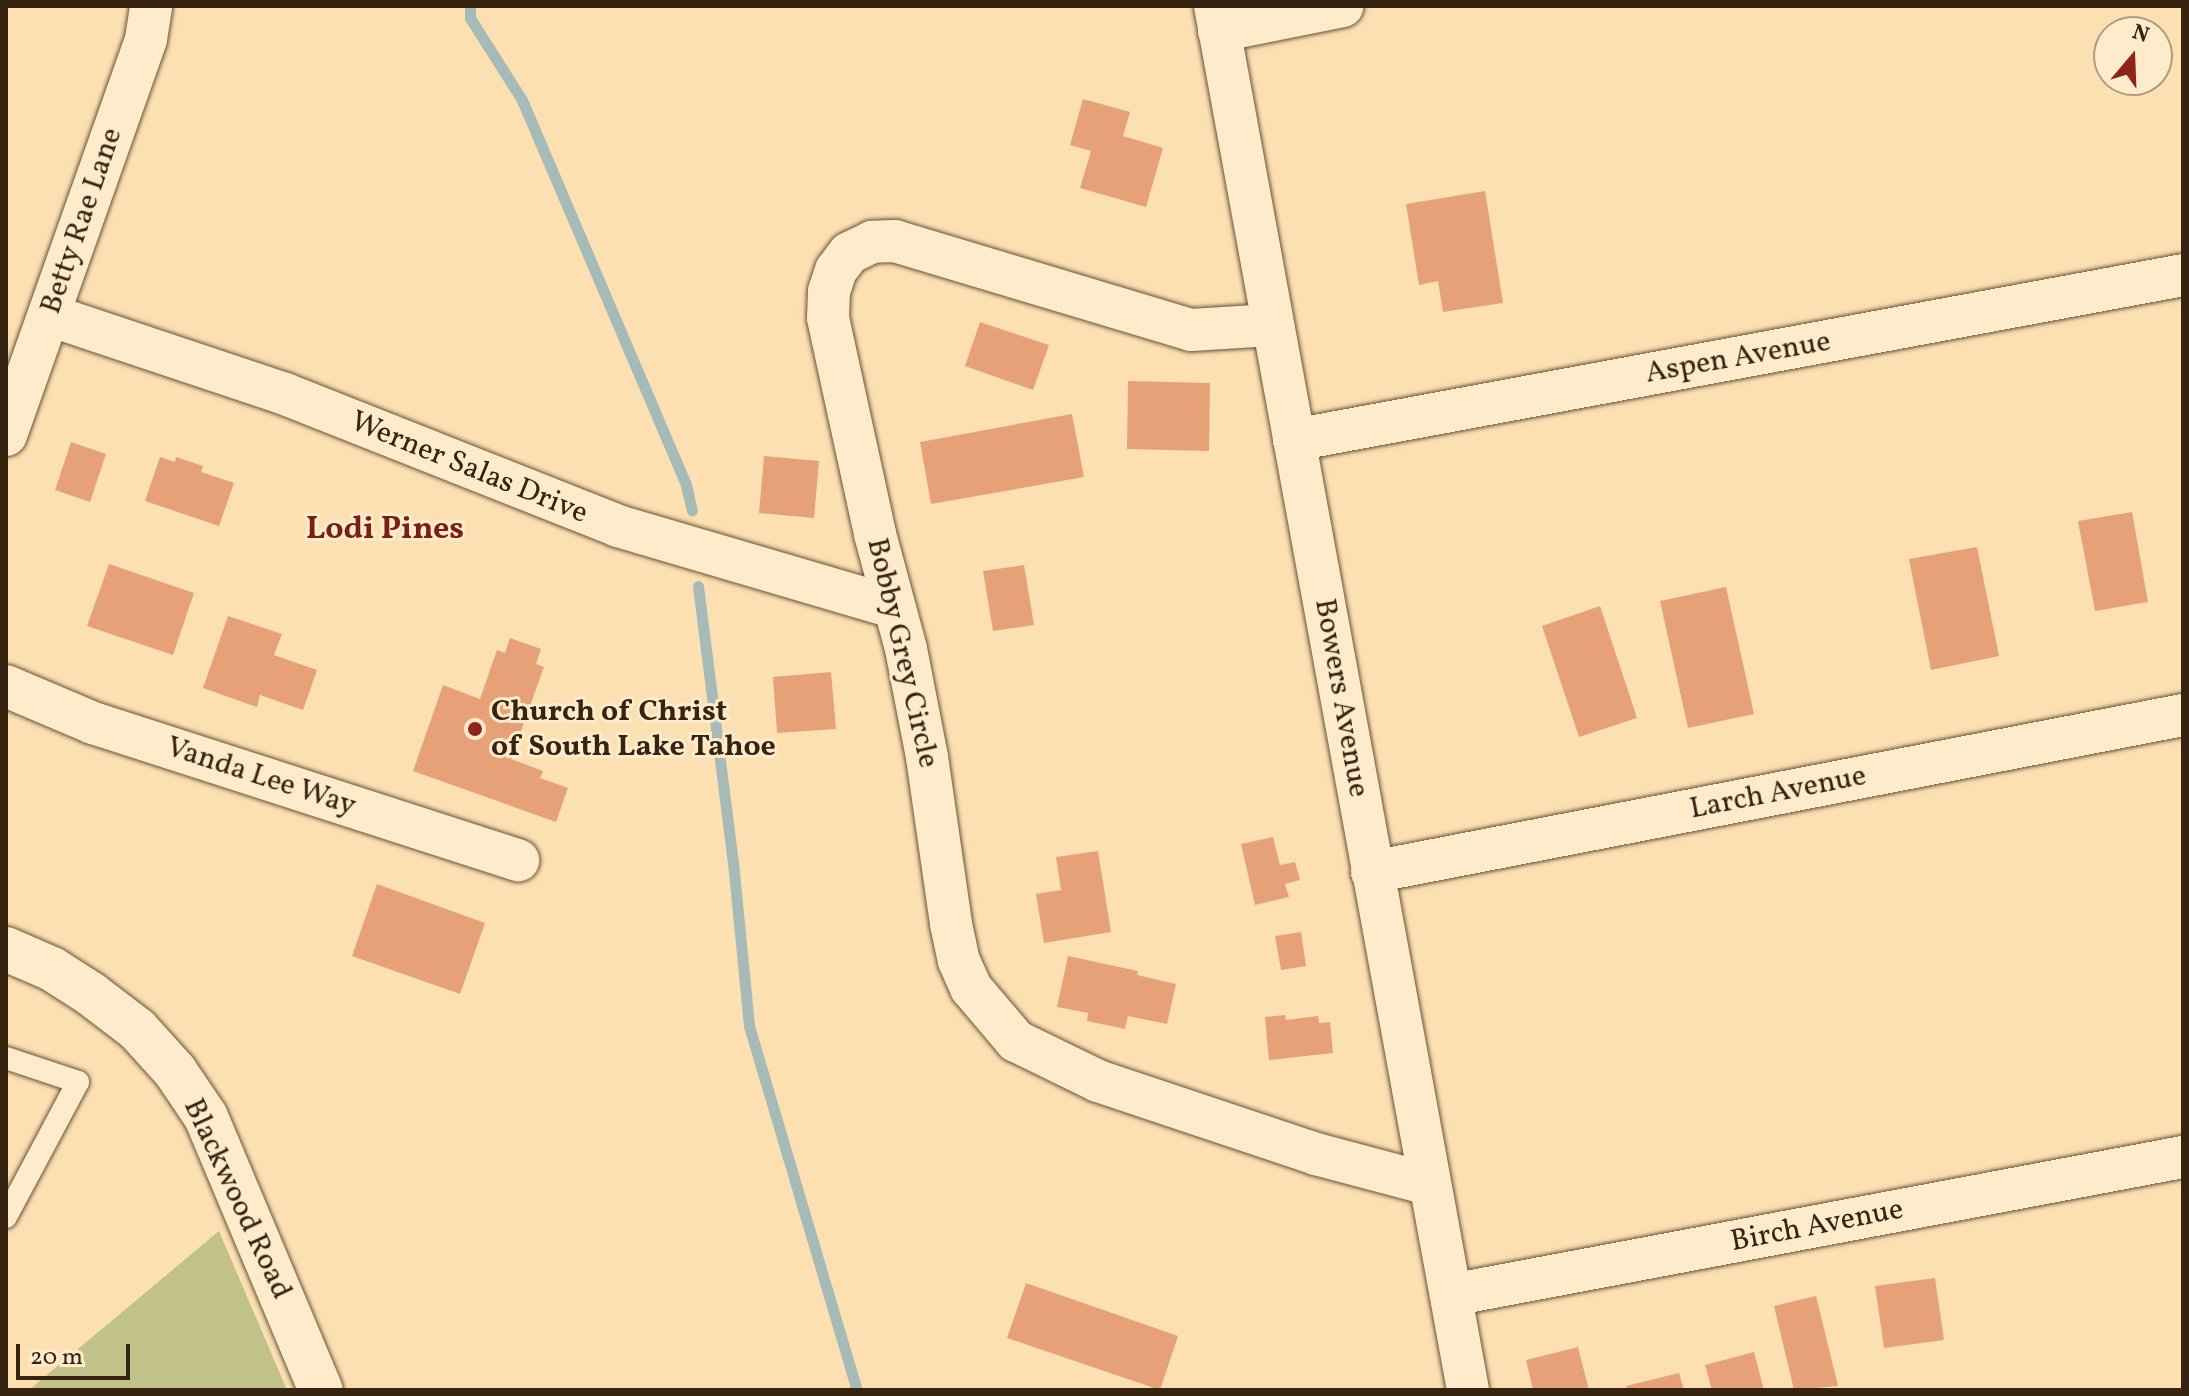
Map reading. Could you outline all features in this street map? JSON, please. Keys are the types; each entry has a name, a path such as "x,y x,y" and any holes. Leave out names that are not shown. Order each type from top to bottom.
{"street":[{"name":"Betty Rae Lane","path":"6,435 146,39 151,6"},
{"path":"1217,19 1343,6"},
{"name":"Bowers Avenue","path":"1217,19 1468,1390"},
{"name":"Bobby Grey Circle","path":"1271,325 1191,330 895,241 872,242 849,253 836,270 829,291 828,318 927,757 959,961 971,988 994,1019 1016,1041 1041,1057 1098,1081 1327,1158 1429,1184"},
{"name":"Aspen Avenue","path":"1294,440 2183,275"},
{"name":"Werner Salas Drive","path":"49,315 285,394 618,526 894,607"},
{"name":"Vanda Lee Way","path":"6,686 93,723 518,860"},
{"name":"Larch Avenue","path":"1372,872 2183,715"},
{"name":"Blackwood Road","path":"6,949 52,969 91,994 137,1029 175,1071 206,1117 321,1390"},
{"name":"Birch Avenue","path":"1451,1295 2183,1157"}],"lane":[{"path":"6,1058 78,1082 6,1217"}],"green space":[{"path":"219,1231 287,1390 29,1390"}],"building":[{"path":"1083,99 1130,112 1123,136 1163,148 1146,207 1080,188 1091,151 1070,145"},
{"path":"1485,191 1503,303 1443,312 1438,281 1419,285 1406,204"},
{"path":"980,322 1049,345 1033,390 965,366"},
{"path":"1128,381 1210,383 1209,451 1127,449"},
{"path":"1072,414 1084,477 931,504 920,442"},
{"path":"71,442 106,454 90,502 55,490"},
{"path":"764,456 819,461 814,518 759,513"},
{"path":"160,457 175,462 176,457 203,466 201,472 234,483 219,526 145,501"},
{"path":"2132,512 2148,602 2095,611 2078,521"},
{"path":"1977,547 1999,656 1931,670 1909,559"},
{"path":"109,564 194,593 173,655 87,626"},
{"path":"1024,565 1034,625 993,631 983,571"},
{"path":"1726,587 1754,714 1688,728 1660,601"},
{"path":"1600,606 1637,718 1579,737 1542,626"},
{"path":"228,616 282,634 274,655 317,670 303,710 260,695 257,707 203,688"},
{"name":"Church of Christ of South Lake Tahoe","path":"510,638 541,649 536,664 544,667 511,759 543,771 540,778 568,788 556,822 413,771 443,685 480,699 497,650 505,653"},
{"path":"831,672 836,729 777,733 773,677"},
{"path":"1273,837 1280,865 1295,862 1300,880 1285,884 1289,897 1255,905 1241,844"},
{"path":"1098,851 1111,932 1044,943 1036,894 1061,890 1056,857"},
{"path":"377,884 485,923 460,994 352,956"},
{"path":"1301,932 1306,966 1281,970 1275,936"},
{"path":"1068,956 1138,971 1137,975 1176,984 1167,1024 1128,1016 1125,1029 1087,1021 1088,1013 1057,1007"},
{"path":"1285,1015 1286,1020 1318,1016 1319,1023 1330,1022 1333,1053 1269,1060 1265,1017"},
{"path":"1935,1278 1944,1340 1884,1348 1875,1286"},
{"path":"1026,1283 1178,1336 1160,1390 1007,1338"},
{"path":"1816,1296 1838,1386 1794,1390 1774,1306"},
{"path":"1578,1347 1589,1390 1533,1390 1526,1360"},
{"path":"1754,1352 1764,1390 1712,1390 1705,1365"},
{"path":"1679,1373 1684,1390 1627,1390 1626,1386"}],"waterway":[{"path":"470,6 470,18 522,100 686,485 692,510"},
{"path":"698,586 733,862 749,1026 857,1390"}],"place":[{"name":"Church of Christ of South Lake Tahoe","path":"475,729"}],"district":[{"name":"Lodi Pines","path":"385,530"}]}
